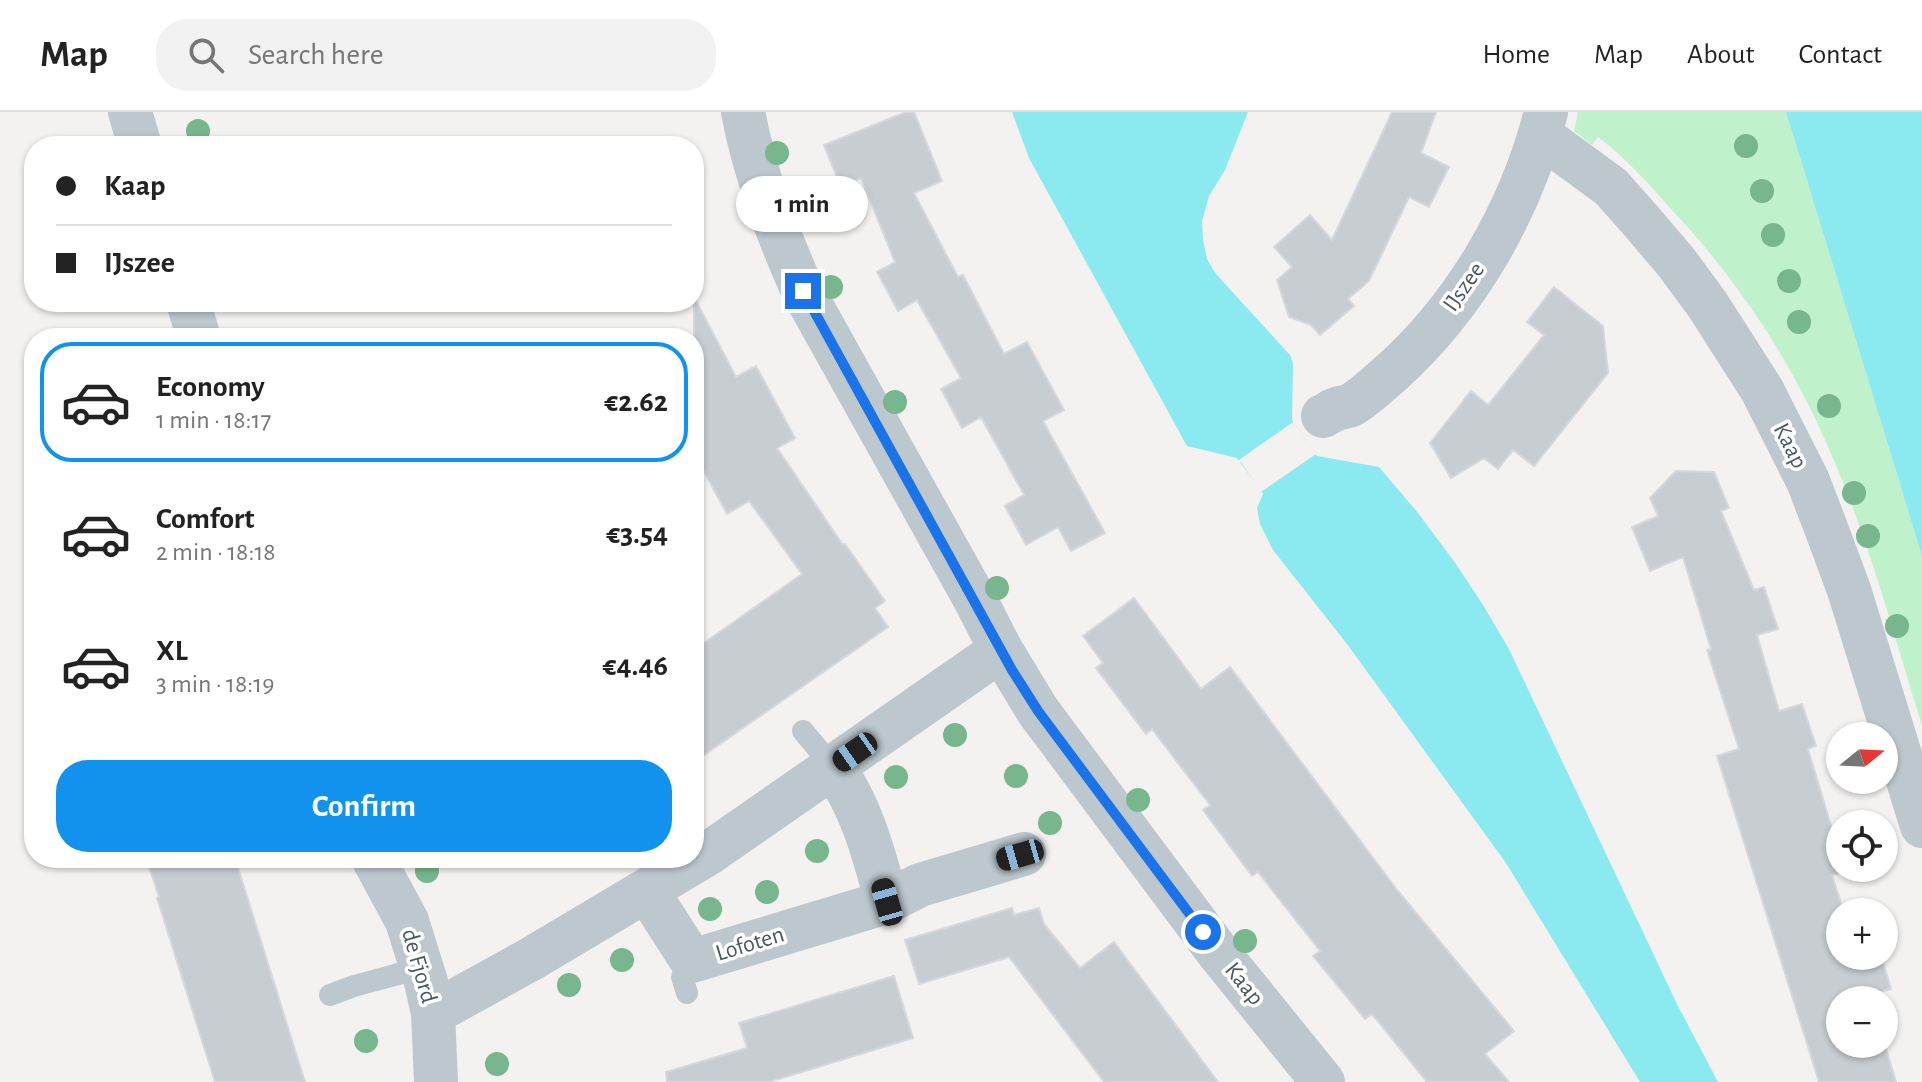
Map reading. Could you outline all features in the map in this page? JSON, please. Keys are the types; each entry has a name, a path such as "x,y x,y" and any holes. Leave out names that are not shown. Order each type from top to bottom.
{"street":[{"path":"130,112 137,136"},
{"path":"704,856 1001,650 803,291 763,192 743,112"},
{"name":"Kaap","path":"1543,124 1611,187 1676,262 1762,390 1808,481 1849,590 1922,826"},
{"name":"IJszee","path":"1323,416 1349,406 1373,388 1417,347 1452,306 1487,255 1509,214 1543,124"},
{"name":"Kaap","path":"1001,650 1038,711 1221,956 1323,1082"},
{"path":"833,767 863,821 887,902"},
{"name":"Lofoten","path":"647,891 689,977 887,902 920,885 1024,854"},
{"name":"de Fjord","path":"378,868 407,921 421,966 433,1013 436,1082"},
{"path":"433,1013 685,868"}],"lane":[{"path":"803,731 833,767"},
{"path":"330,995 421,966"}],"green space":[{"path":"1578,112 1786,112 1922,556 1922,726 1858,522 1800,389 1763,325 1720,265 1618,153 1598,137 1592,145 1574,131"}],"water":[{"path":"1012,112 1248,112 1225,170 1209,196 1202,221 1207,259 1215,273 1290,355 1293,363 1292,420 1317,456 1379,467 1418,513 1483,605 1509,649 1677,1004 1718,1082 1640,1082 1506,863 1347,644 1273,550 1260,524 1257,508 1263,494 1237,458 1187,446 1029,158"},
{"path":"1786,112 1922,112 1922,556"}],"pier":[{"path":"1296,420 1295,424 1311,447 1319,452 1258,494 1260,491 1241,462 1236,462"}],"building":[{"path":"906,112 914,112 942,181 914,193 958,277 963,275 1004,354 1027,342 1064,410 1043,421 1105,533 1071,551 1058,527 1026,545 1005,506 1024,495 981,417 962,428 941,389 961,378 917,300 898,311 877,272 895,262 861,178 841,187 824,145"},
{"path":"1392,112 1436,112 1421,153 1449,167 1429,207 1409,197 1369,281 1348,299 1354,306 1320,335 1311,325 1289,317 1277,280 1292,267 1274,247 1310,215 1332,240"},
{"path":"1554,287 1603,326 1608,373 1534,466 1513,450 1498,469 1484,458 1451,478 1430,443 1471,391 1488,405 1544,335 1527,322"},
{"path":"694,312 702,312 736,377 756,366 795,438 777,448 885,601 875,608 888,627 704,755 704,643 802,574 749,501 727,514 704,471 704,328 694,328"},
{"path":"1676,471 1714,472 1729,508 1721,511 1754,590 1764,587 1778,629 1757,635 1779,711 1802,704 1816,746 1808,749 1826,810 1826,882 1834,882 1839,898 1826,898 1826,970 1885,970 1890,986 1826,986 1826,1058 1889,1058 1896,1082 1819,1082 1717,756 1739,749 1707,650 1711,649 1683,557 1650,571 1632,527 1658,516 1650,498"},
{"path":"1134,598 1201,689 1230,667 1398,891 1514,1031 1485,1054 1509,1082 1427,1082 1372,1014 1365,1019 1313,956 1320,951 1258,872 1252,876 1203,810 1210,805 1152,729 1146,734 1096,668 1103,663 1083,636"},
{"path":"149,868 238,868 305,1082 215,1082"},
{"path":"1012,908 1014,915 1039,908 1044,924 1080,968 1114,942 1218,1082 1104,1082 1009,957 919,984 905,940"},
{"path":"894,976 913,1038 769,1082 667,1082 666,1072 747,1048 739,1023"}],"route":[{"path":"803,291 1012,670 1038,711 1203,932"}]}
